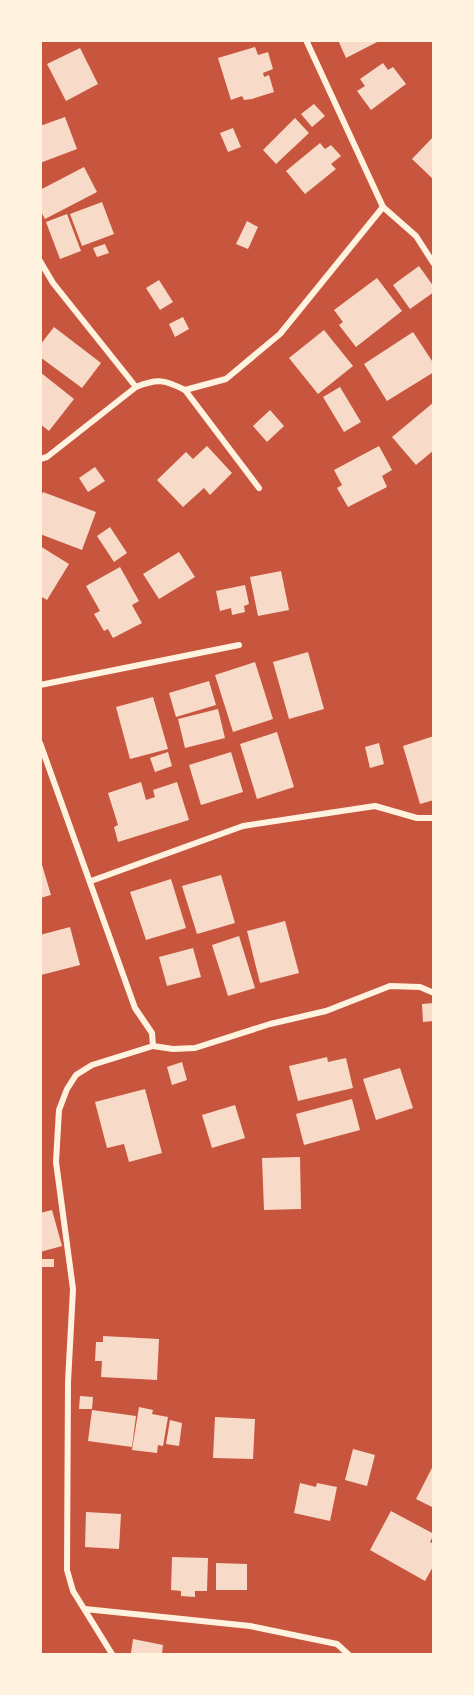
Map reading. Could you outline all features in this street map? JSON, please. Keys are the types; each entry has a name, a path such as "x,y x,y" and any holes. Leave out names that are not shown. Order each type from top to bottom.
{"street":[{"path":"306,40 383,207 416,236 434,264"},
{"path":"185,390 226,379 280,334 383,207"},
{"path":"40,261 53,283 136,387"},
{"path":"40,459 47,457 136,387 152,380 168,382 185,390 259,488"},
{"path":"40,685 239,645"},
{"path":"40,743 135,1008 152,1034 153,1046"},
{"path":"91,881 243,826 375,806 417,818 434,818"},
{"path":"112,1654 73,1591 67,1570 68,1382 73,1290 56,1162 59,1110 67,1089 76,1075 92,1065 153,1046 173,1049 195,1048 270,1024 326,1011 390,986 420,987 434,993"},
{"path":"84,1609 250,1626 337,1644 348,1654"}],"building":[{"path":"338,40 381,40 346,58"},
{"path":"255,47 258,55 268,52 273,69 263,73 264,77 269,75 274,92 252,99 244,100 242,96 231,100 218,58"},
{"path":"80,48 98,84 66,101 47,64"},
{"path":"383,63 388,70 393,67 406,84 371,110 357,91 365,86 360,79"},
{"path":"314,104 325,116 312,127 301,114"},
{"path":"65,117 77,149 40,163 40,126"},
{"path":"295,118 309,133 276,164 263,150"},
{"path":"233,128 241,147 228,152 220,133"},
{"path":"434,136 434,180 412,159"},
{"path":"320,143 325,149 331,145 341,156 331,164 336,169 305,194 286,171"},
{"path":"84,167 97,192 45,219 40,210 40,190"},
{"path":"102,202 114,234 82,246 70,214"},
{"path":"67,214 81,251 60,259 46,222"},
{"path":"247,221 258,227 248,249 236,244"},
{"path":"105,244 109,253 97,257 93,248"},
{"path":"419,266 434,287 434,292 410,309 393,285"},
{"path":"377,278 402,311 356,347 339,325 343,322 334,310"},
{"path":"159,280 173,302 160,310 146,288"},
{"path":"183,317 189,329 175,337 169,324"},
{"path":"54,327 101,363 82,388 40,357 40,345"},
{"path":"324,330 353,366 318,394 289,358"},
{"path":"413,332 434,364 434,372 387,401 364,364"},
{"path":"40,372 74,399 49,431 40,424"},
{"path":"340,387 361,422 344,432 323,397"},
{"path":"434,402 434,450 416,465 392,437"},
{"path":"270,410 284,426 267,442 253,426"},
{"path":"207,446 232,473 210,495 204,488 183,507 157,480 186,452 193,459"},
{"path":"379,446 392,470 382,476 387,487 348,507 337,488 342,485 334,470"},
{"path":"95,467 105,481 88,492 79,478"},
{"path":"43,492 96,512 82,550 40,534 40,498"},
{"path":"110,527 127,553 114,562 97,536"},
{"path":"40,546 69,564 47,600 40,596"},
{"path":"179,552 195,577 159,599 143,574"},
{"path":"120,567 139,601 132,605 142,623 113,638 108,629 104,631 94,614 100,611 86,586"},
{"path":"281,571 289,610 258,616 250,577"},
{"path":"245,585 249,604 244,606 245,612 232,615 231,608 220,611 216,591"},
{"path":"308,652 324,709 289,719 273,662"},
{"path":"255,662 273,719 233,732 215,675"},
{"path":"209,681 216,705 176,717 169,693"},
{"path":"153,697 168,749 130,759 116,707"},
{"path":"218,709 225,738 185,748 178,719"},
{"path":"277,732 294,787 257,799 240,744"},
{"path":"434,736 434,800 420,804 403,746"},
{"path":"379,743 384,764 370,768 365,747"},
{"path":"168,752 172,766 155,772 150,758"},
{"path":"231,752 243,792 201,805 189,765"},
{"path":"141,782 146,800 155,797 153,790 177,782 189,820 118,842 114,827 118,825 108,793"},
{"path":"40,858 51,895 40,898"},
{"path":"221,875 235,923 197,934 182,886"},
{"path":"171,879 186,928 146,940 130,892"},
{"path":"285,921 299,973 260,983 247,931"},
{"path":"70,927 80,965 41,975 40,935"},
{"path":"239,936 255,988 228,996 212,945"},
{"path":"193,948 201,977 167,986 159,957"},
{"path":"434,1003 434,1021 423,1022 422,1004"},
{"path":"327,1057 328,1062 346,1058 353,1088 298,1101 289,1066"},
{"path":"182,1062 187,1080 172,1085 167,1067"},
{"path":"400,1068 413,1108 376,1120 363,1079"},
{"path":"145,1089 162,1153 129,1162 124,1144 107,1148 95,1102"},
{"path":"352,1099 360,1130 304,1145 296,1114"},
{"path":"235,1105 245,1138 212,1148 202,1115"},
{"path":"300,1157 301,1209 264,1210 262,1158"},
{"path":"52,1210 62,1246 40,1252 40,1213"},
{"path":"40,1259 54,1259 54,1267 40,1267"},
{"path":"103,1336 159,1339 157,1380 101,1377 102,1361 95,1361 96,1342 103,1342"},
{"path":"80,1396 93,1397 92,1409 79,1409"},
{"path":"139,1407 153,1410 152,1414 168,1417 163,1446 158,1445 157,1453 132,1450"},
{"path":"92,1410 136,1416 132,1447 88,1441"},
{"path":"215,1417 255,1419 253,1459 213,1458"},
{"path":"170,1420 182,1423 179,1446 166,1444"},
{"path":"353,1449 375,1455 367,1486 345,1480"},
{"path":"434,1464 434,1508 416,1499"},
{"path":"300,1483 316,1487 317,1483 337,1487 330,1521 294,1513"},
{"path":"391,1511 434,1534 430,1542 434,1544 434,1565 425,1581 370,1550"},
{"path":"86,1512 121,1514 119,1549 85,1547"},
{"path":"172,1557 208,1558 207,1591 195,1591 195,1597 181,1596 181,1591 171,1590"},
{"path":"216,1563 247,1564 247,1590 216,1590"},
{"path":"133,1639 163,1645 162,1654 131,1653"}]}
